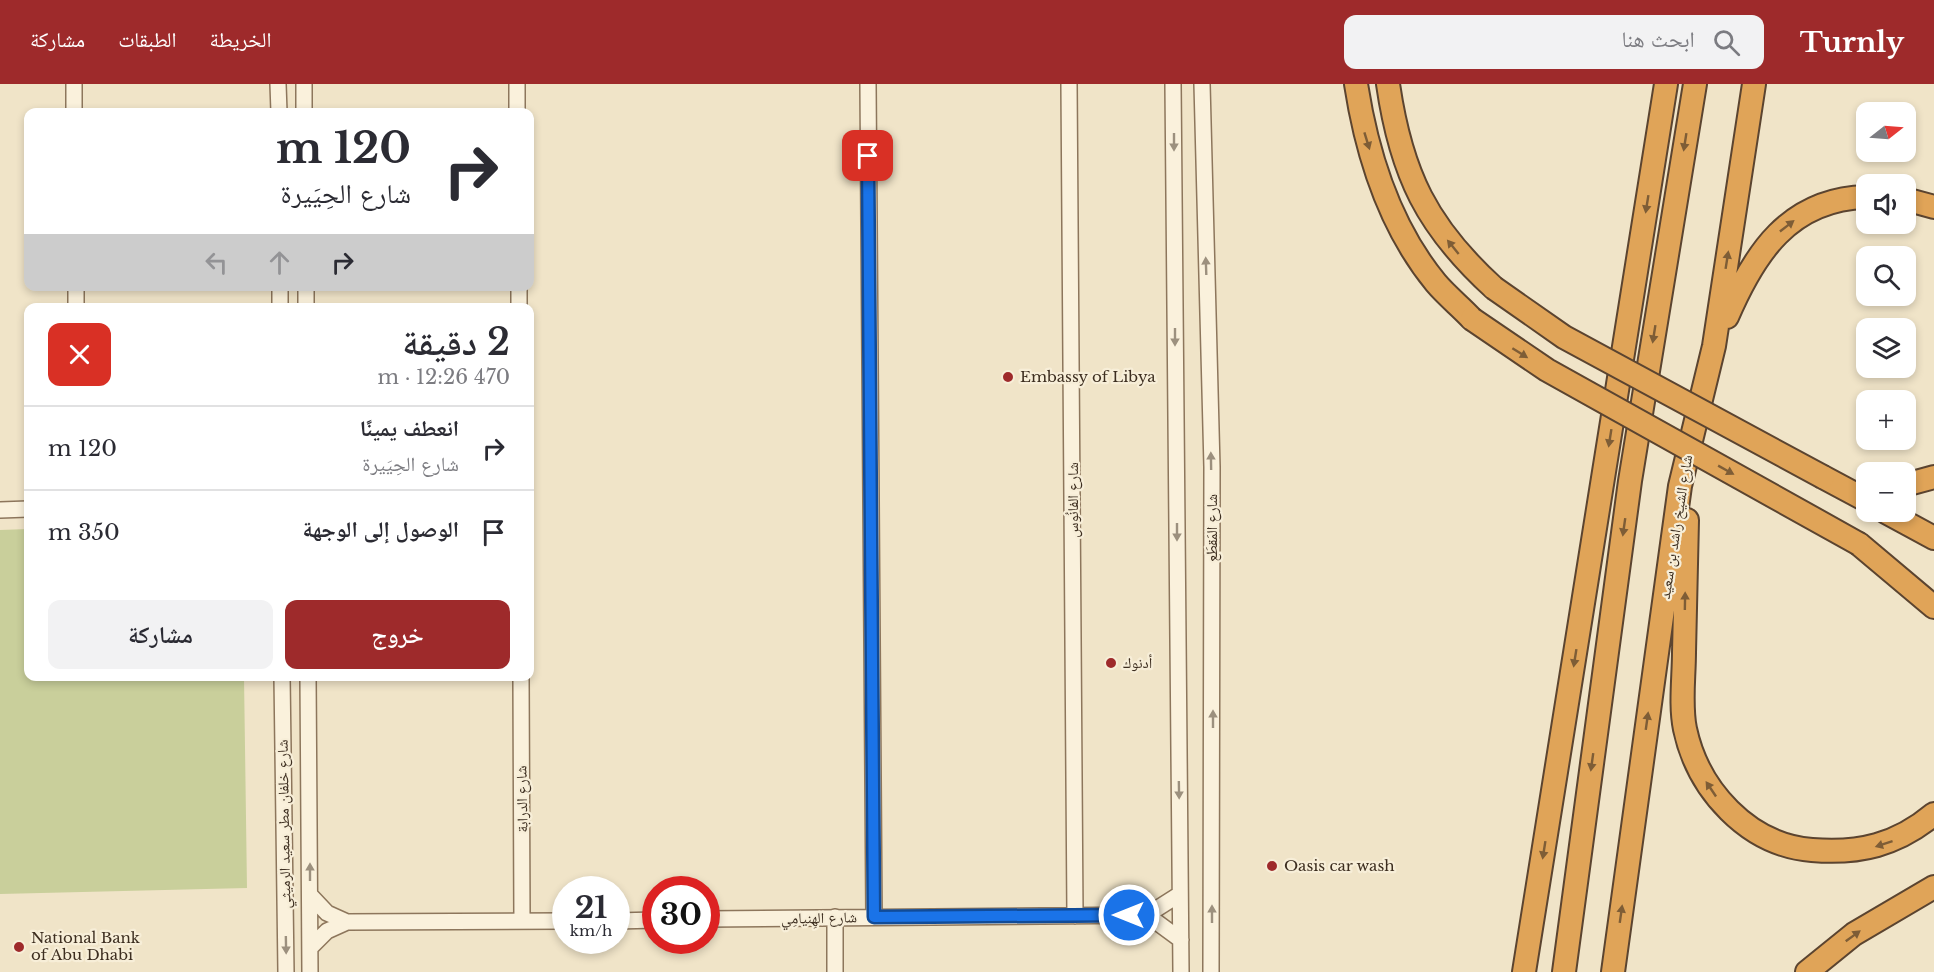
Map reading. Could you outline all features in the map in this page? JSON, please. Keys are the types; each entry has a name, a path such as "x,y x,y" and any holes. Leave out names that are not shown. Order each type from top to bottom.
{"highway":[{"path":"1356,84 1364,134 1374,165 1404,237 1436,283 1473,319 1547,370 1934,585"},
{"path":"1388,84 1394,126 1415,186 1434,223 1465,262 1494,288 1564,337 1856,495"},
{"path":"1524,972 1666,84"},
{"path":"1564,972 1630,481 1695,84"},
{"name":"شارع الشيخ راشد بن سعيد","path":"1612,972 1680,486 1714,346 1754,84"},
{"path":"1714,346 1742,282 1754,260 1770,240 1789,224 1810,211 1833,202 1856,199"},
{"path":"1916,203 1934,207"},
{"path":"1823,477 1856,483"},
{"path":"1916,481 1934,477"},
{"path":"1680,486 1687,519 1685,728 1695,762 1713,793 1738,819 1758,832 1802,849 1837,852 1865,850 1892,842 1916,829 1934,814"},
{"path":"1904,522 1934,538"},
{"path":"1859,544 1934,607"},
{"path":"1807,972 1854,934 1934,887"}],"street":[{"path":"74,84 74,108"},
{"path":"278,84 279,108"},
{"path":"304,84 304,108"},
{"path":"517,84 517,108"},
{"path":"868,84 874,917"},
{"name":"شارع الفانُوس","path":"1069,84 1075,916"},
{"path":"1173,84 1181,972"},
{"name":"شارع المَقطَع","path":"1202,84 1212,478 1211,972"},
{"path":"0,510 24,509"},
{"name":"شارع خلفان مطر سعيد الرميثي","path":"282,681 286,972"},
{"name":"شارع خلفان مطر سعيد الرميثي","path":"308,681 310,972"},
{"name":"شارع الدرابة","path":"521,681 522,921"},
{"path":"283,828 298,822 306,824 309,828"},
{"path":"1180,894 1147,915 1181,940"},
{"path":"310,895 327,913 347,922"},
{"name":"شارع الهِنيامِي","path":"720,919 1147,915"},
{"path":"835,917 835,972"},
{"path":"310,948 327,931 347,922 552,921"}],"green space":[{"path":"24,529 24,681 244,681 247,888 0,894 0,530"}],"place":[{"name":"Embassy of Libya","path":"1008,377"},
{"name":"أدنوك","path":"1111,663"},
{"name":"Oasis car wash","path":"1272,866"},
{"name":"National Bank of Abu Dhabi","path":"19,947"}],"route":[{"path":"868,156 874,917 1129,915"}]}
